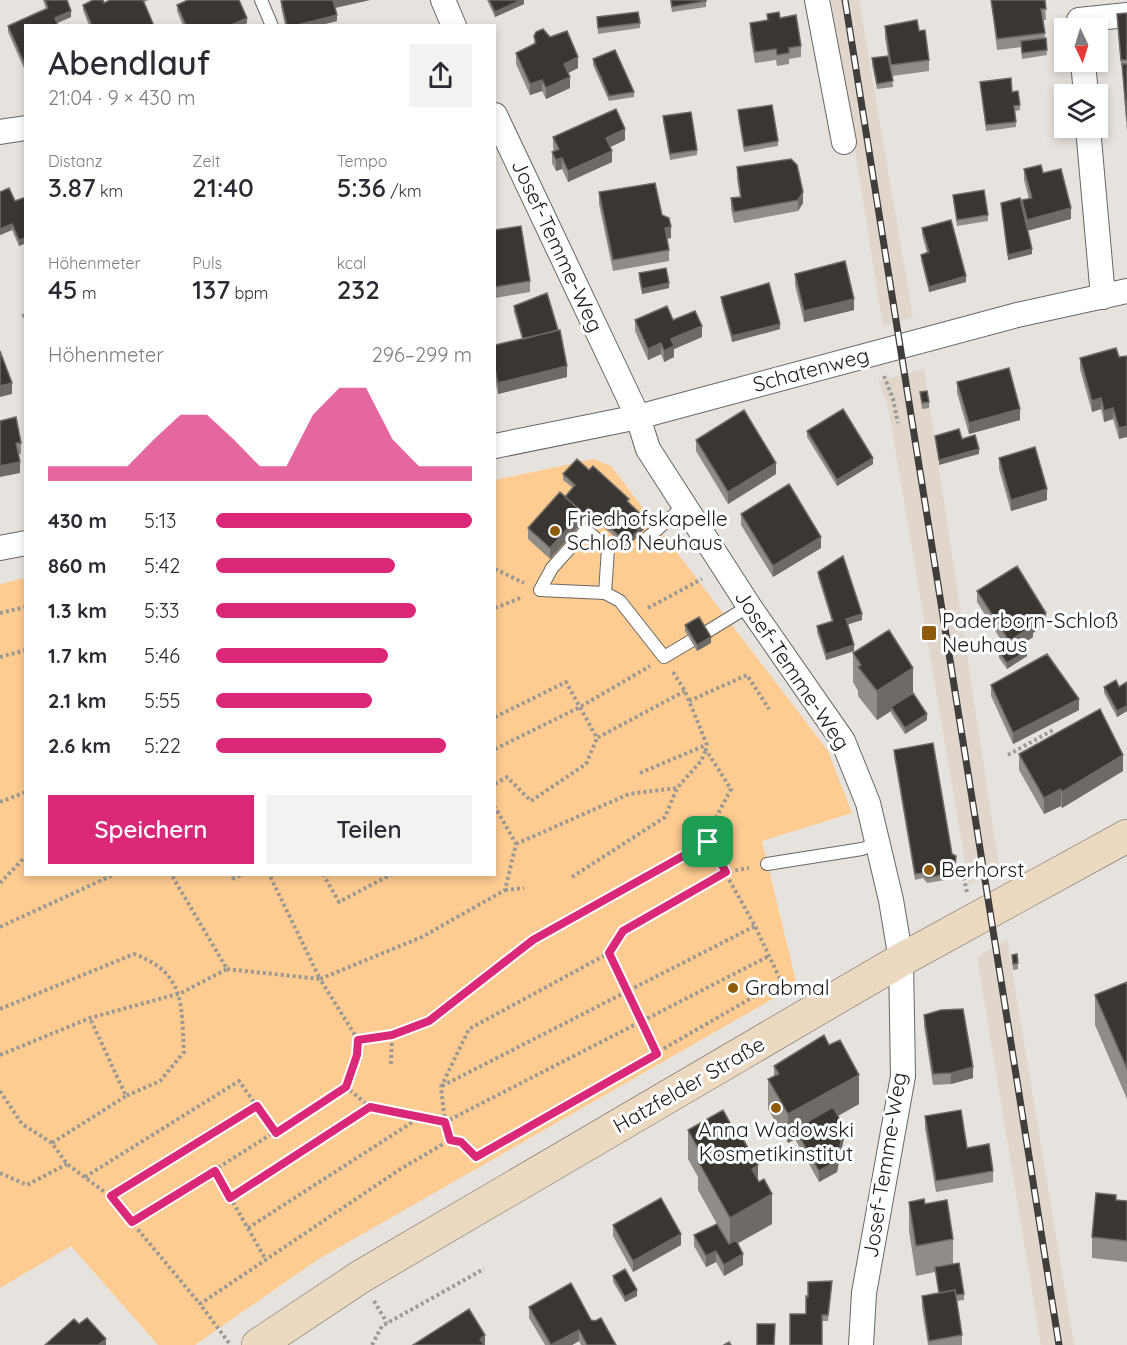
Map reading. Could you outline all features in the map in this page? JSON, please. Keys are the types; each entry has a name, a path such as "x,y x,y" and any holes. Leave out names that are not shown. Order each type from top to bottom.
{"street":[{"path":"443,0 453,24"},
{"path":"817,0 843,142"},
{"path":"1079,16 1127,15"},
{"name":"Josef-Temme-Weg","path":"496,117 638,417 648,449 749,606 843,741 868,803 878,843 880,886 901,960 903,1076 864,1293 861,1345"},
{"path":"0,132 24,128"},
{"path":"1089,138 1103,297"},
{"name":"Schatenweg","path":"496,446 638,417 1017,315 1127,291"},
{"path":"0,548 24,543"},
{"name":"Hatzfelder Straße","path":"258,1345 360,1277 901,960 1127,836"}],"lane":[{"path":"261,0 271,24"},
{"path":"646,539 684,506"},
{"path":"605,593 608,549 586,530 552,568 540,590 605,593 620,601 664,657 691,641"},
{"path":"705,633 749,606"},
{"path":"767,864 862,849 878,843"}],"path":[{"path":"874,353 893,399 898,423"},
{"path":"634,616 723,566"},
{"path":"496,569 540,590"},
{"path":"496,608 540,590"},
{"path":"0,614 24,608"},
{"path":"0,657 24,651"},
{"path":"496,749 580,707 664,657 685,691 707,745 701,761 677,788 665,817 572,878"},
{"path":"689,700 747,675 769,709"},
{"path":"496,717 566,682 597,738"},
{"path":"496,783 507,777 531,801 586,764 597,738 685,691"},
{"path":"1008,755 1053,730"},
{"path":"640,773 707,745"},
{"path":"200,1304 450,1140 461,1142 476,1157 781,981 755,926 708,842 709,831 731,789 706,750"},
{"path":"516,844 629,794 677,788"},
{"path":"0,802 24,793"},
{"path":"496,809 516,844 505,890"},
{"path":"358,1040 392,1035 429,1021 533,940 708,842"},
{"path":"0,883 24,858"},
{"path":"450,1140 445,1122 441,1087 469,1029 609,953 623,931 726,872"},
{"path":"0,927 111,876"},
{"path":"172,876 227,969"},
{"path":"232,879 239,876"},
{"path":"132,1222 346,1087 357,1055 358,1040 320,979 270,876"},
{"path":"324,876 339,902 388,876"},
{"path":"0,1055 90,1018 181,993 227,969 320,979 422,937 505,890 524,888"},
{"path":"441,1087 755,926"},
{"path":"609,953 657,1054"},
{"path":"0,1009 135,954 155,961 181,993 184,1052 160,1081 126,1096 52,1143"},
{"path":"346,1087 370,1107 445,1122 769,956"},
{"path":"90,1018 126,1096"},
{"path":"391,1064 392,1035"},
{"path":"85,1177 239,1081 276,1133"},
{"path":"0,1092 22,1124 52,1143 67,1164 111,1196 200,1304 230,1345"},
{"path":"111,1196 257,1106"},
{"path":"230,1198 370,1107"},
{"path":"248,1228 422,1116"},
{"path":"1,1176 27,1185 67,1164"},
{"path":"215,1171 266,1260"},
{"path":"372,1345 382,1326 484,1269"}],"shaded area":[{"path":"831,0 859,0 913,317 883,326"},
{"path":"924,369 999,867 969,885 887,401 878,381"},
{"path":"594,459 611,466 828,751 852,813 762,841 797,985 317,1260 195,1345 158,1345 71,1246 0,1288 0,584 24,578 24,876 496,876 496,480"},
{"path":"1007,939 1074,1345 1041,1345 977,957"}],"building":[{"path":"45,0 67,0 71,11 55,18 57,24 24,24 24,62 8,26 48,8"},
{"path":"93,0 103,0 104,3 110,0 143,0 153,24 91,24 83,5"},
{"path":"188,0 239,0 247,18 234,24 185,24 177,5"},
{"path":"333,0 337,15 301,24 287,24 281,1"},
{"path":"489,0 521,0 495,12"},
{"path":"671,0 706,0 706,1 672,7"},
{"path":"991,0 1045,0 1046,9 1041,9 1045,33 997,39"},
{"path":"638,12 640,23 598,28 597,17"},
{"path":"779,12 780,18 796,15 801,46 789,48 789,53 777,55 776,49 755,52 750,23 768,20 767,14"},
{"path":"1127,13 1127,60 1121,60 1117,14"},
{"path":"917,20 919,31 925,30 929,60 891,65 885,26"},
{"path":"543,29 550,37 567,31 578,57 564,64 570,77 546,88 542,80 530,84 516,53 536,43 534,36 536,32"},
{"path":"1046,38 1047,50 1022,53 1021,41"},
{"path":"615,50 634,92 609,96 593,59"},
{"path":"888,56 893,81 877,84 872,58"},
{"path":"1122,64 1127,64 1127,121"},
{"path":"1011,78 1012,92 1018,91 1020,105 1014,106 1016,122 986,125 980,82"},
{"path":"772,105 778,141 744,147 738,110"},
{"path":"616,109 625,129 606,138 612,151 568,171 562,158 556,160 552,152 559,149 553,137"},
{"path":"691,112 697,150 670,154 663,116"},
{"path":"791,159 797,165 803,192 798,200 734,212 731,198 741,197 737,167"},
{"path":"1041,165 1043,173 1061,169 1071,208 1027,220 1022,200 1032,198 1024,169"},
{"path":"655,183 662,215 669,218 671,227 665,228 669,250 613,260 599,192"},
{"path":"9,188 15,201 24,198 24,239 19,240 12,224 0,229 0,192"},
{"path":"984,190 988,215 957,220 953,195"},
{"path":"1020,198 1032,249 1008,255 1001,203"},
{"path":"951,220 966,276 929,287 921,255 929,252 922,228"},
{"path":"521,226 530,281 496,287 496,230"},
{"path":"845,261 854,299 804,311 795,274"},
{"path":"666,268 669,283 642,289 639,273"},
{"path":"769,283 780,324 732,336 721,297"},
{"path":"547,293 558,330 523,339 514,306"},
{"path":"667,306 673,320 695,311 702,326 671,339 674,346 664,351 661,343 648,349 635,320"},
{"path":"560,330 567,366 498,383 496,345"},
{"path":"1116,348 1119,357 1127,356 1127,426 1119,428 1113,408 1104,411 1101,398 1092,401 1080,358"},
{"path":"0,351 12,383 0,386"},
{"path":"1009,368 1020,409 969,423 957,382"},
{"path":"927,391 929,402 922,403 920,392"},
{"path":"843,409 873,458 837,480 807,431"},
{"path":"744,410 776,463 728,492 696,440"},
{"path":"16,417 21,443 16,443 20,462 0,466 0,421"},
{"path":"959,429 962,439 975,435 979,449 939,460 935,436"},
{"path":"1035,447 1047,489 1011,500 999,458"},
{"path":"577,459 589,470 593,466 629,499 627,501 647,520 627,543 588,508 582,515 582,512 565,497 575,485 563,474"},
{"path":"789,484 821,537 773,566 741,514"},
{"name":"Friedhofskapelle Schloß Neuhaus","path":"560,492 582,512 550,548 528,528"},
{"path":"843,556 862,614 846,619 854,645 826,654 817,626 833,621 818,572"},
{"path":"1017,566 1046,613 1031,623 1033,626 1009,641 977,591"},
{"path":"699,617 711,637 697,645 685,625"},
{"path":"889,630 913,668 877,691 858,667 861,665 853,653"},
{"path":"1021,640 1027,651 1007,663 999,652"},
{"path":"1047,654 1079,699 1013,733 991,685"},
{"path":"1116,680 1119,687 1127,682 1127,706 1117,711 1104,687"},
{"path":"913,693 927,714 905,728 891,707"},
{"path":"1100,709 1123,755 1062,792 1061,789 1044,798 1019,754"},
{"path":"933,743 952,854 956,856 955,867 947,869 945,874 927,878 923,873 915,874 894,750"},
{"path":"1017,954 1018,963 1013,964 1012,955"},
{"path":"1127,982 1127,1069 1095,995"},
{"path":"963,1009 973,1067 951,1073 933,1074 924,1015 941,1010"},
{"path":"824,1035 829,1045 840,1040 859,1075 788,1114 768,1079 779,1074 774,1066"},
{"path":"833,1107 844,1127 837,1161 819,1171 795,1129"},
{"path":"723,1110 758,1165 752,1169 759,1182 764,1179 772,1194 730,1218 698,1161 703,1158 688,1130"},
{"path":"961,1110 967,1148 989,1144 993,1171 936,1181 925,1116"},
{"path":"1096,1193 1116,1195 1116,1200 1127,1201 1127,1241 1092,1237"},
{"path":"661,1198 681,1234 633,1261 613,1225"},
{"path":"924,1199 925,1204 947,1200 953,1239 916,1246 909,1202"},
{"path":"717,1224 729,1244 736,1240 743,1254 724,1265 716,1251 706,1256 694,1235"},
{"path":"959,1263 964,1294 956,1295 955,1290 939,1293 935,1267"},
{"path":"625,1269 637,1290 625,1297 613,1276"},
{"path":"832,1281 828,1315 822,1315 822,1345 790,1345 790,1314 806,1314 808,1282"},
{"path":"571,1283 591,1320 601,1318 616,1345 587,1345 579,1330 551,1345 529,1307"},
{"path":"955,1290 962,1335 929,1341 922,1296"},
{"path":"469,1309 485,1335 480,1339 484,1345 413,1345"},
{"path":"87,1318 106,1339 98,1345 45,1345 74,1319 79,1324"},
{"path":"757,1324 775,1324 774,1345 757,1345"}],"railway":[{"path":"845,0 1059,1345"}],"place":[{"name":"Friedhofskapelle Schloß Neuhaus","path":"555,531"},
{"name":"Paderborn-Schloß Neuhaus","path":"929,633"},
{"name":"Berhorst","path":"929,870"},
{"name":"Grabmal","path":"733,988"},
{"name":"Anna Wadowski Kosmetikinstitut","path":"776,1108"}],"route":[{"path":"708,842 726,872 623,931 609,953 657,1054 476,1157 461,1142 450,1140 445,1122 370,1107 230,1198 215,1171 132,1222 111,1196 257,1106 276,1133 346,1087 357,1055 358,1040 392,1035 429,1021 533,940 708,842"}]}
